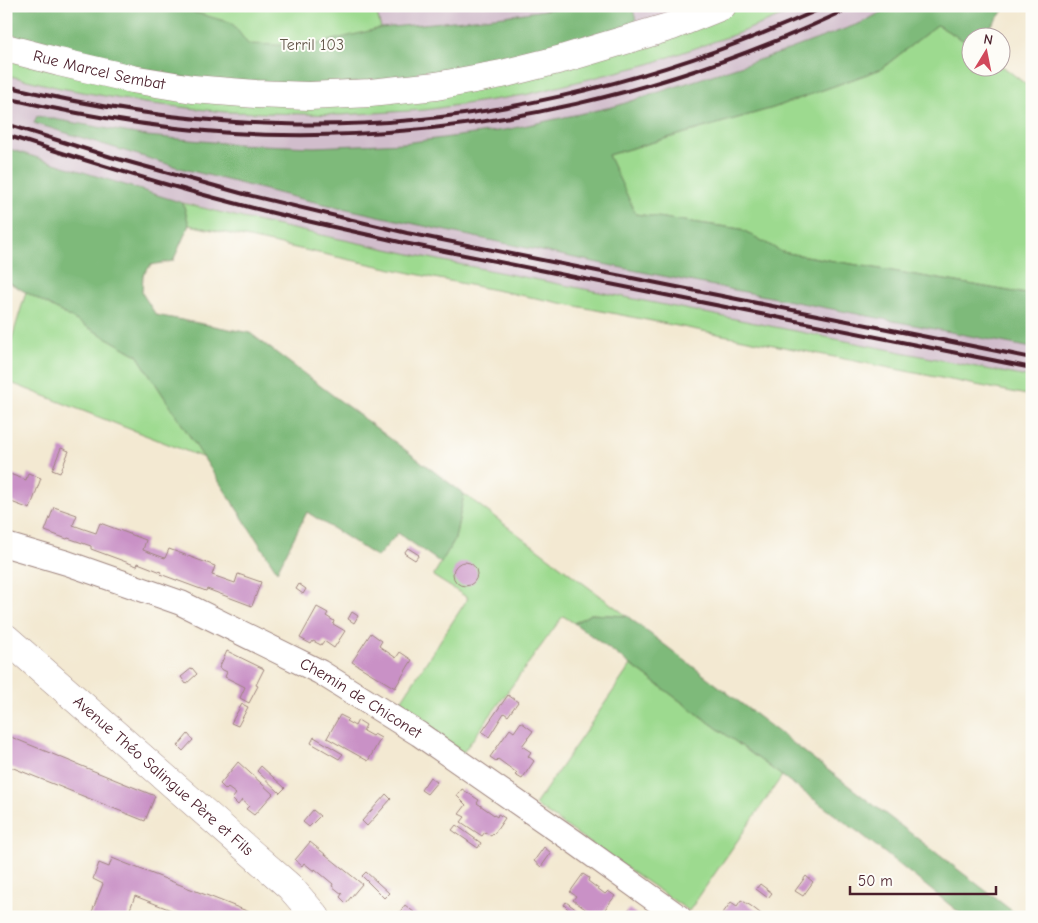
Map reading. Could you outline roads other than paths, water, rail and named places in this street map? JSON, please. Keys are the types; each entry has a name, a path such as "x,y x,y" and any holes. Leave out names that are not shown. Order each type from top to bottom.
{"street":[{"name":"Rue Marcel Sembat","path":"6,48 132,79 193,89 309,96 370,93 436,86 502,74 562,60 672,26 722,6"},
{"name":"Chemin de Chiconet","path":"6,545 181,603 320,672 420,734 679,917"},
{"name":"Avenue Théo Salingue Père et Fils","path":"6,638 290,887 316,917"}],"railway":[{"path":"6,86 109,107 178,117 247,123 352,124 423,119 492,110 561,96 629,79 697,58 827,6"},
{"path":"6,98 109,119 213,132 283,135 357,134 430,128 504,118 576,104 647,85 718,63 787,36 854,6"},
{"path":"6,124 111,157 244,194 407,233 1032,358"},
{"path":"6,135 180,188 259,209 404,243 1032,368"}],"park label":[{"name":"Terril 103","path":"312,45"}]}
